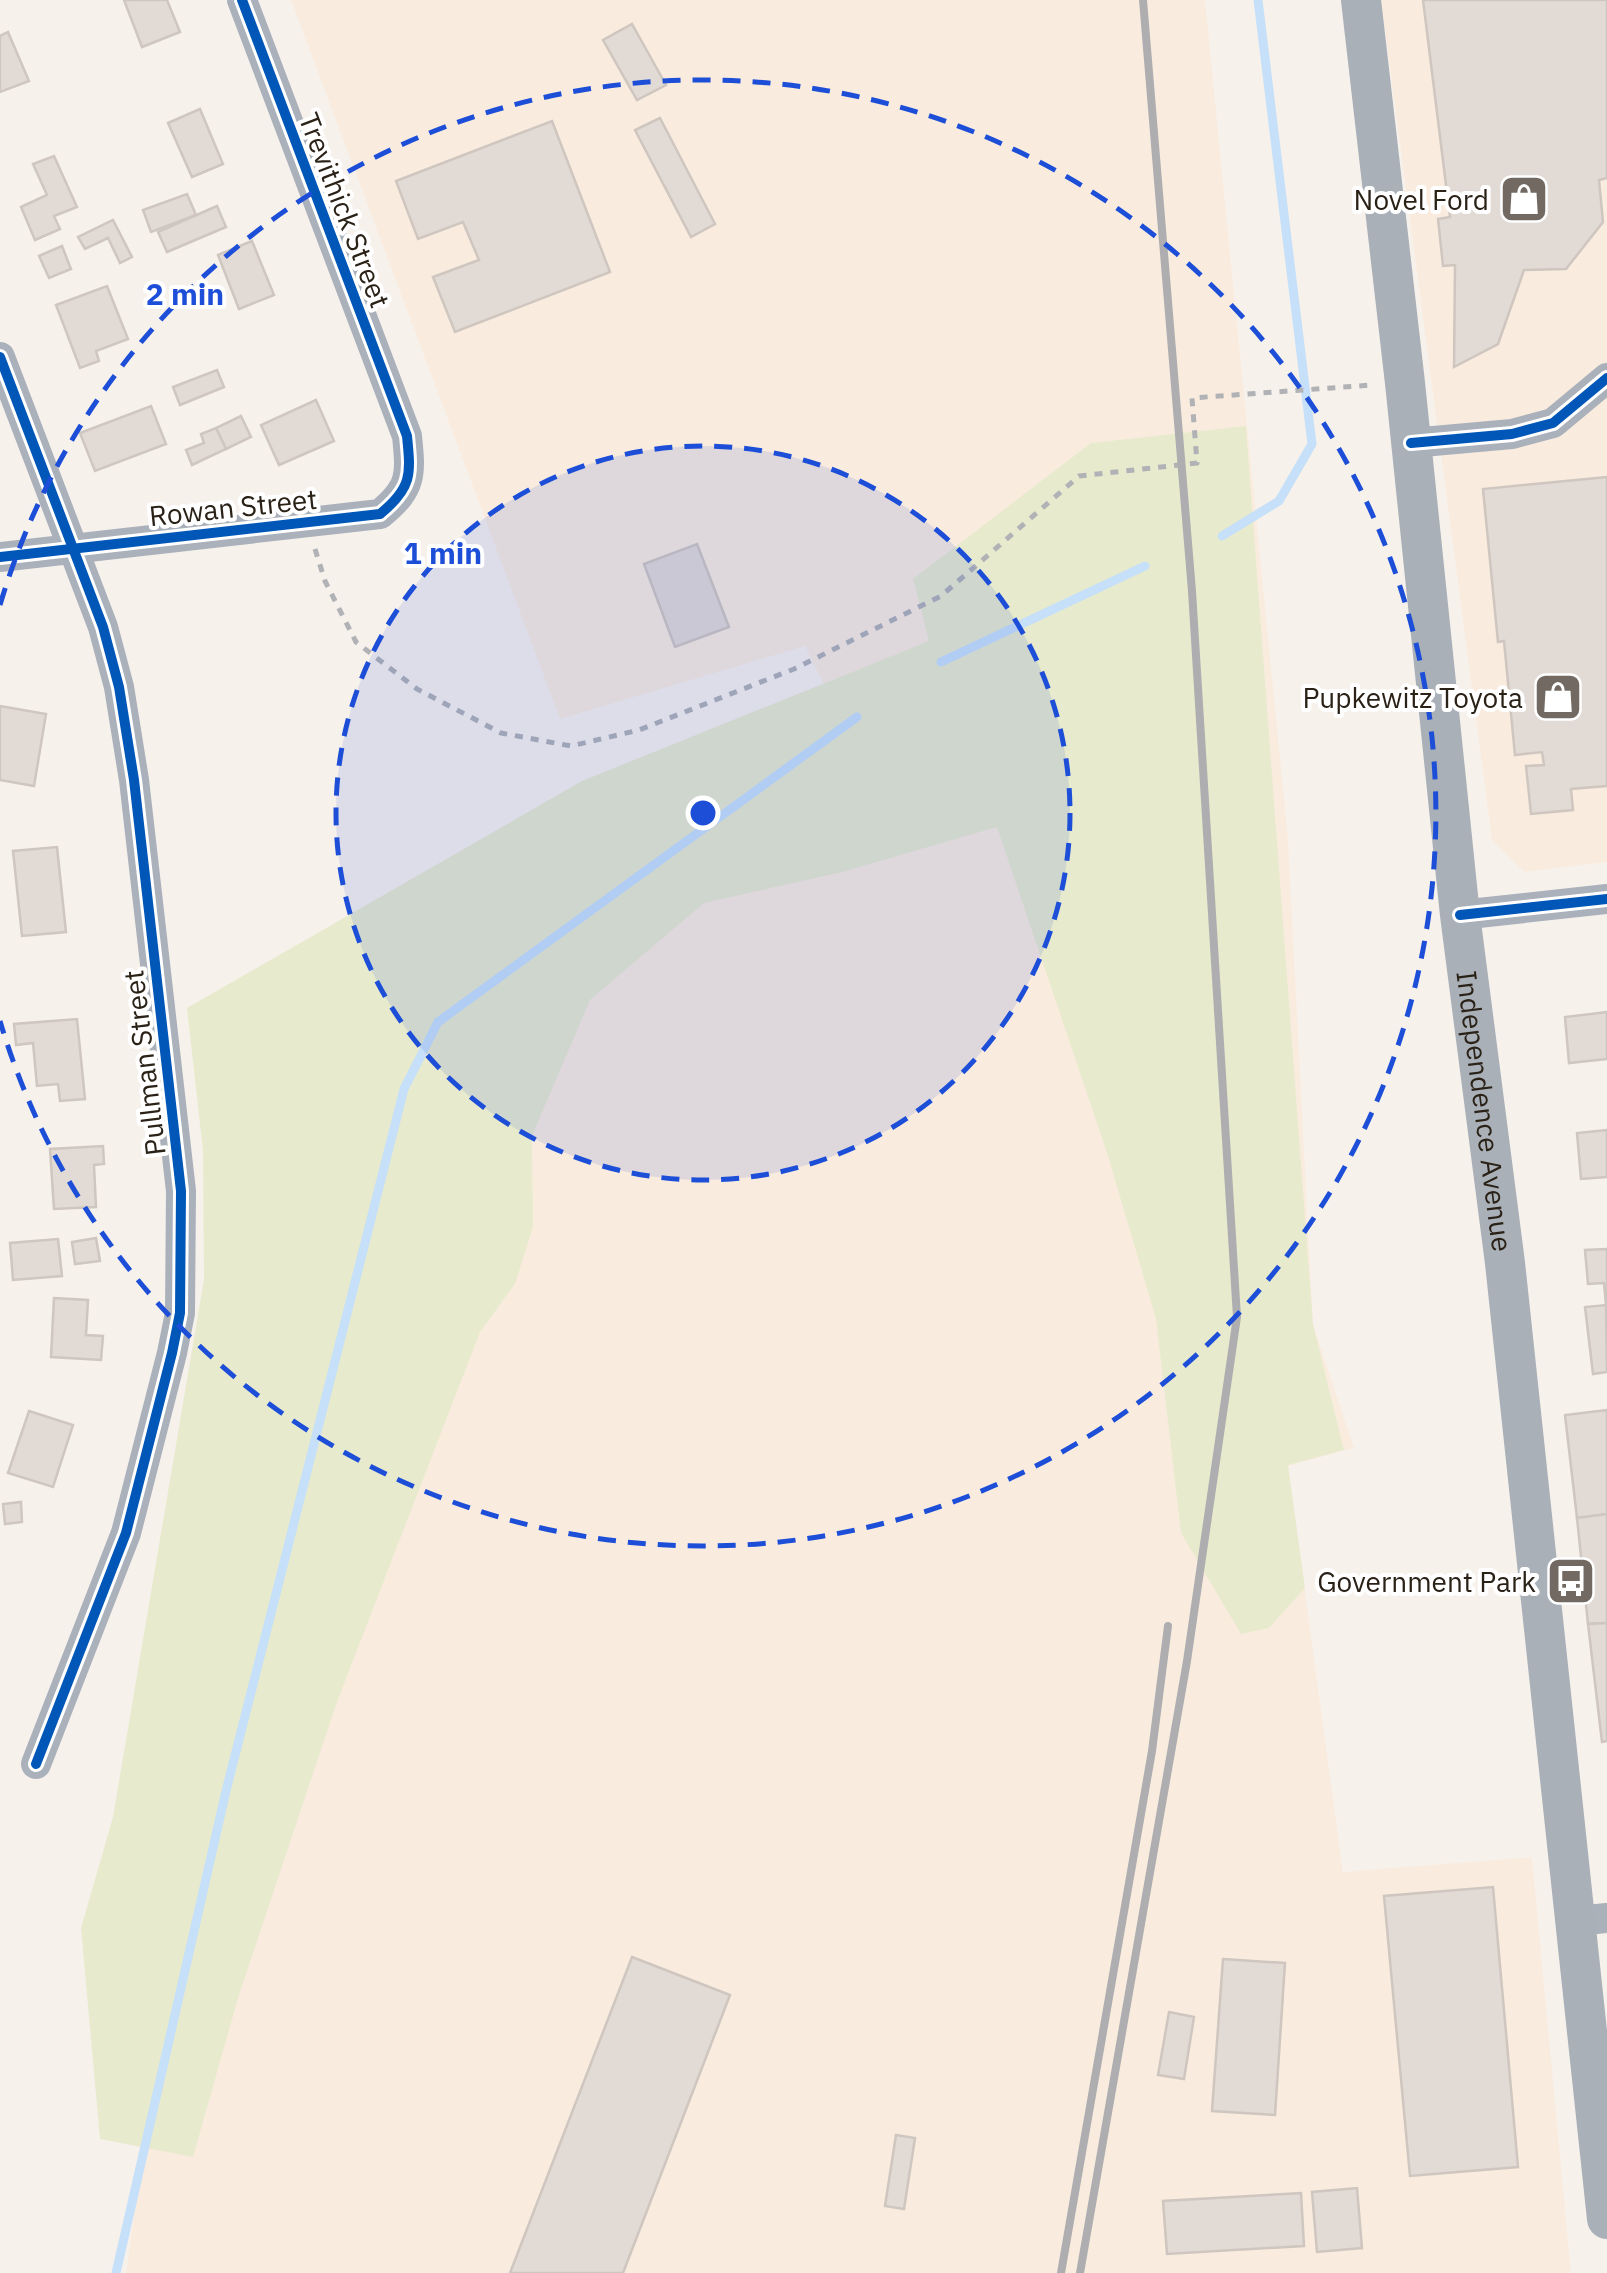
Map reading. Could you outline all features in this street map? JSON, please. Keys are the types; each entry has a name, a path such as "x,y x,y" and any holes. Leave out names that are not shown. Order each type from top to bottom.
{"main road":[{"name":"Independence Avenue","path":"1360,0 1406,383 1460,915 1592,1920 1607,2219"}],"street":[{"name":"Trevithick Street","path":"242,0 407,436"},
{"name":"Pullman Street","path":"0,357 104,627 118,687 134,780 181,1190 180,1313 126,1533 36,1764"},
{"path":"1411,443 1512,434 1552,423 1607,378"},
{"name":"Rowan Street","path":"0,557 380,514 403,496 411,470 407,436"},
{"path":"1460,915 1607,899"}],"path":[{"path":"306,522 325,581 356,642 417,689 501,733 571,746 639,730 794,669 941,596 1080,476 1197,462 1192,398 1406,383"}],"shaded area":[{"path":"291,0 1205,0 1288,839 1313,1324 1354,1448 1288,1466 1343,1872 1532,1857 1571,2273 126,2273 188,1827 431,1043 838,713 805,646 560,719"},
{"path":"1381,0 1607,0 1607,862 1524,872 1492,840"}],"green space":[{"path":"1246,426 1313,1324 1344,1450 1288,1465 1305,1588 1269,1628 1241,1634 1181,1533 1156,1319 1108,1156 997,827 842,872 704,903 590,1000 532,1136 533,1227 515,1284 480,1332 337,1702 239,1995 193,2157 100,2139 81,1928 113,1817 204,1279 203,1151 187,1008 582,781 929,641 913,579 1091,443"}],"building":[{"path":"124,0 167,0 180,32 142,47"},
{"name":"Novel Ford","path":"1423,0 1607,0 1607,178 1599,180 1603,222 1566,269 1524,270 1498,344 1454,367 1455,265 1443,266 1438,219 1450,217"},
{"path":"632,24 666,85 637,100 603,40"},
{"path":"8,32 29,81 0,92 0,36"},
{"path":"200,109 223,164 192,177 168,123"},
{"path":"660,118 715,224 691,237 635,130"},
{"path":"552,121 610,272 455,332 433,277 479,260 463,222 418,239 396,181"},
{"path":"54,156 77,207 54,216 60,229 35,240 21,207 47,195 33,164"},
{"path":"187,194 196,215 151,232 143,210"},
{"path":"217,206 226,227 167,252 158,232"},
{"path":"113,220 132,257 120,263 108,238 85,249 78,237"},
{"path":"252,241 274,295 239,309 218,255"},
{"path":"62,246 71,269 49,278 39,256"},
{"path":"107,286 128,339 96,351 99,361 80,368 56,305"},
{"path":"217,370 224,387 180,405 173,387"},
{"path":"316,400 334,441 279,465 261,425"},
{"path":"151,406 166,444 95,471 80,433"},
{"path":"241,416 251,437 226,449 216,428"},
{"path":"216,428 226,449 192,465 186,450 204,443 201,434"},
{"name":"Pupkewitz Toyota","path":"1607,477 1607,786 1571,789 1573,810 1531,814 1526,766 1544,765 1542,752 1515,755 1504,641 1498,642 1483,489"},
{"path":"697,544 729,627 675,647 644,564"},
{"path":"0,706 46,714 34,786 0,780"},
{"path":"57,847 66,932 22,936 13,851"},
{"path":"1607,1012 1607,1059 1569,1063 1565,1017"},
{"path":"77,1019 85,1099 60,1101 58,1084 37,1086 33,1043 16,1045 14,1024"},
{"path":"1607,1130 1607,1177 1581,1179 1577,1133"},
{"path":"103,1146 104,1164 94,1165 96,1207 54,1209 50,1149"},
{"path":"96,1238 100,1261 75,1264 72,1242"},
{"path":"58,1239 62,1276 13,1280 10,1243"},
{"path":"1607,1249 1606,1305 1604,1283 1588,1284 1585,1250"},
{"path":"54,1298 88,1300 86,1335 103,1336 101,1360 51,1357"},
{"path":"1606,1305 1607,1372 1593,1374 1585,1307"},
{"path":"1607,1410 1607,1514 1577,1518 1565,1415"},
{"path":"29,1411 73,1425 53,1487 8,1473"},
{"path":"21,1502 22,1522 5,1524 3,1504"},
{"path":"1607,1514 1607,1623 1588,1624 1577,1518"},
{"path":"1607,1623 1607,1741 1602,1742 1588,1624"},
{"path":"1493,1887 1518,2167 1410,2176 1384,1896"},
{"path":"632,1957 730,1995 623,2273 510,2273"},
{"path":"1223,1959 1285,1963 1275,2115 1212,2111"},
{"path":"1169,2012 1194,2017 1184,2079 1158,2075"},
{"path":"896,2135 915,2138 904,2209 885,2206"},
{"path":"1357,2188 1362,2248 1317,2252 1312,2192"},
{"path":"1301,2193 1304,2246 1167,2254 1163,2201"}],"waterway":[{"path":"1222,536 1279,501 1312,444 1258,0"},
{"path":"941,662 1145,566"},
{"path":"116,2273 226,1791 404,1089 438,1022 857,717"}],"railway":[{"path":"1080,2273 1187,1661 1237,1317 1192,591 1143,0"},
{"path":"1061,2273 1152,1751 1168,1626"}],"cycle path":[{"path":"0,557 380,514 404,488 409,471 407,436 242,0"},
{"path":"0,357 103,627 119,687 134,780 181,1191 180,1313 172,1353 126,1533 36,1764"},
{"path":"1411,443 1512,434 1553,423 1607,378"},
{"path":"1460,915 1607,899"}],"place":[{"name":"Novel Ford","path":"1524,199"},
{"name":"Pupkewitz Toyota","path":"1558,697"},
{"name":"Government Park","path":"1571,1581"}]}
